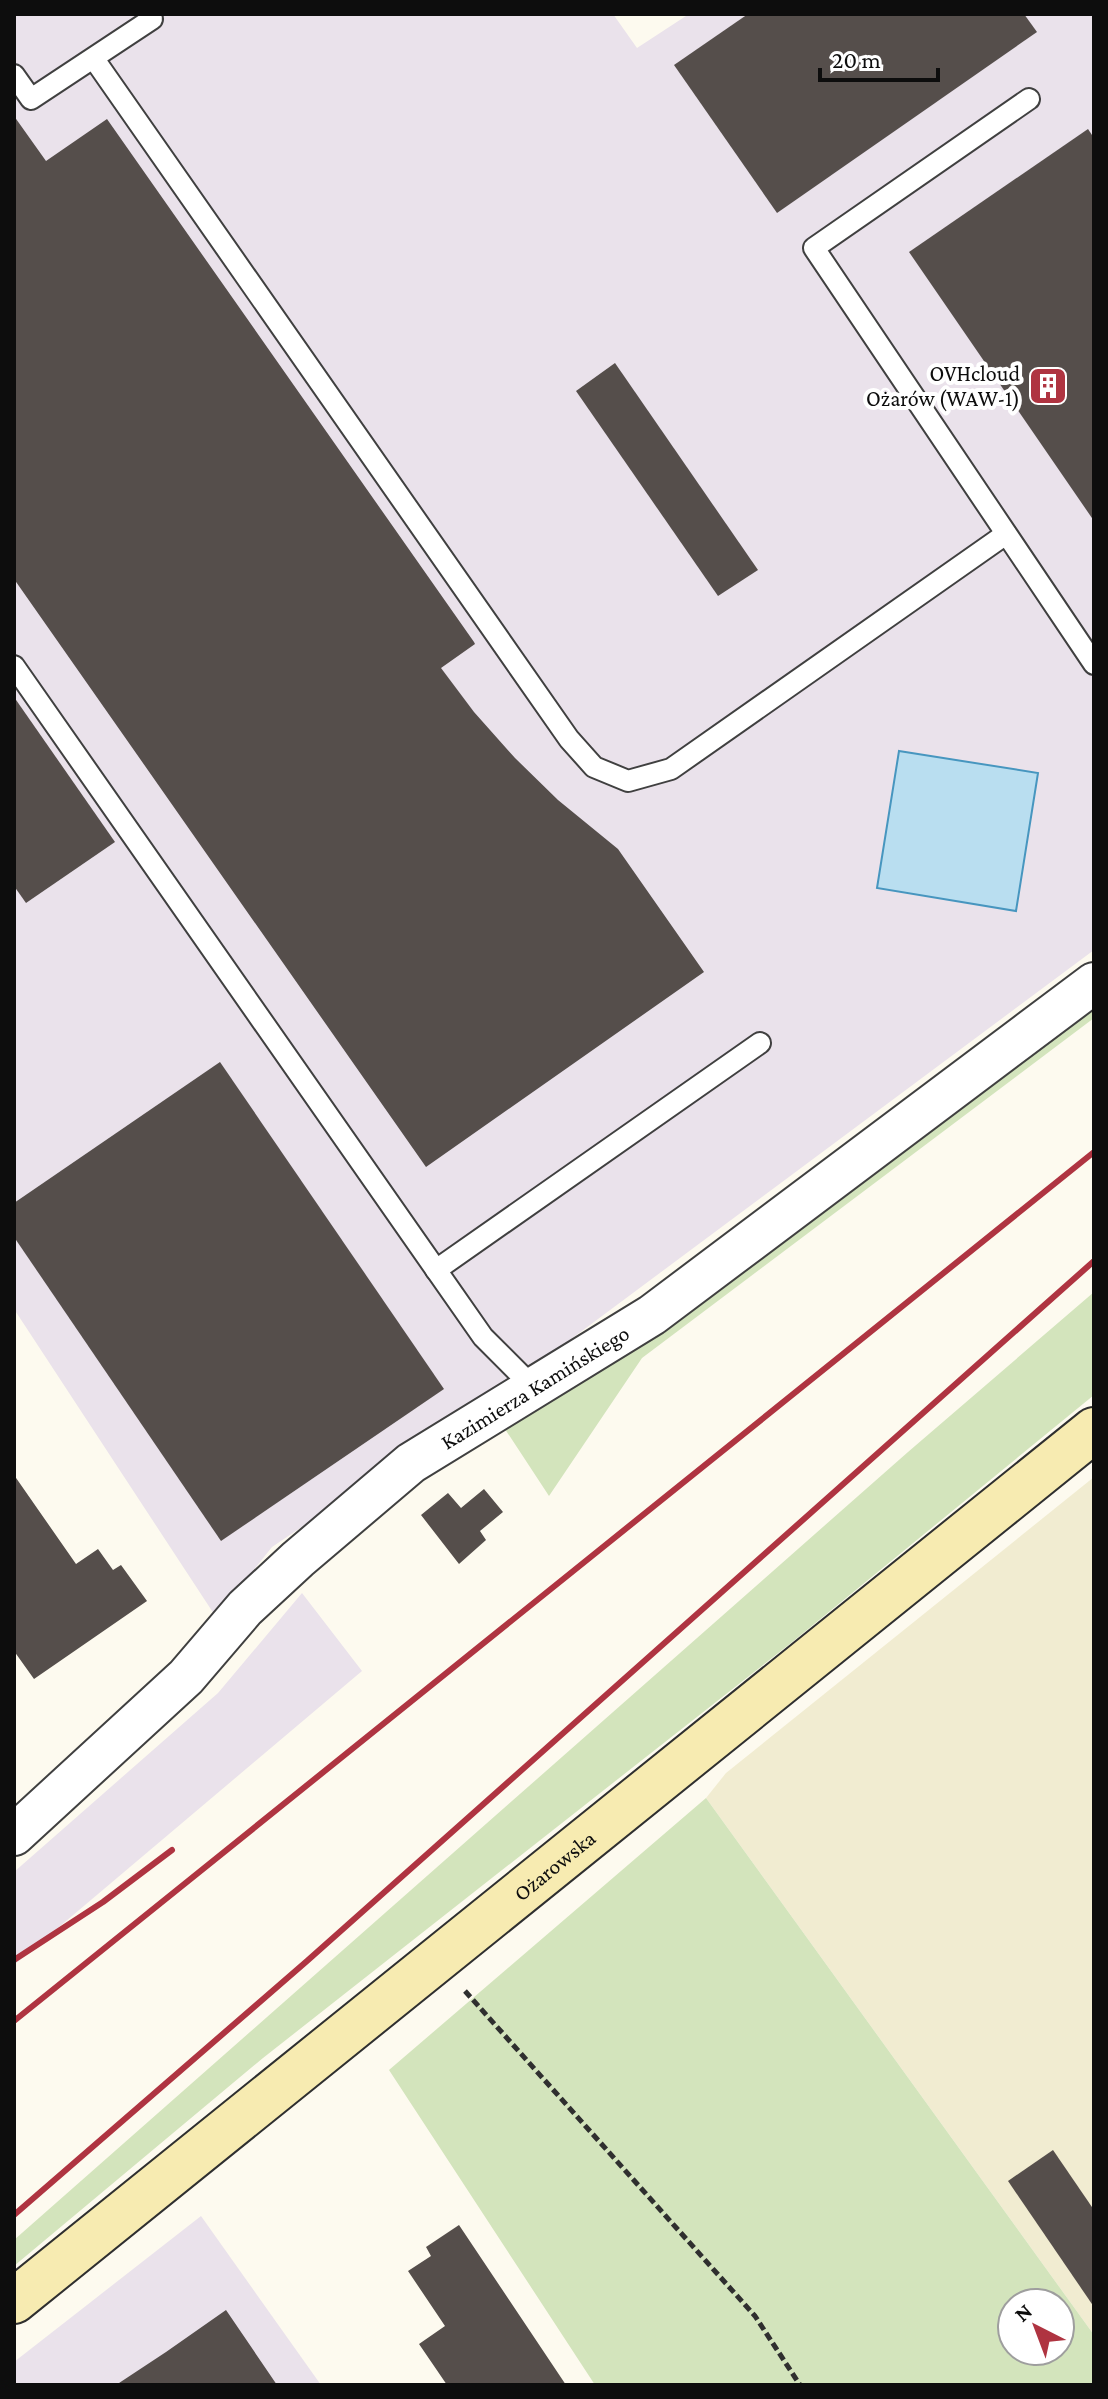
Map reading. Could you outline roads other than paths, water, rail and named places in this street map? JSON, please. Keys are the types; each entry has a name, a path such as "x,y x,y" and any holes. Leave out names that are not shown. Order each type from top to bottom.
{"main road":[{"name":"Ożarowska","path":"14,2301 1094,1430"}],"street":[{"name":"Kazimierza Kamińskiego","path":"14,1835 186,1677 245,1608 411,1463 652,1315 1094,983"}],"lane":[{"path":"14,75 31,99 152,19"},
{"path":"94,59 569,739 594,767 628,781 671,769 1006,534"},
{"path":"1029,99 814,248 1094,664"},
{"path":"14,666 483,1337 534,1388"},
{"path":"436,1270 760,1043"}],"water":[{"path":"899,751 1038,773 1016,911 877,888"}],"railway":[{"path":"14,2021 1094,1152"},
{"path":"14,2215 307,1961 1094,1261"},
{"path":"14,1960 103,1902 172,1850"}],"place":[{"name":"OVHcloud Ożarów (WAW-1)","path":"1048,386"}]}
